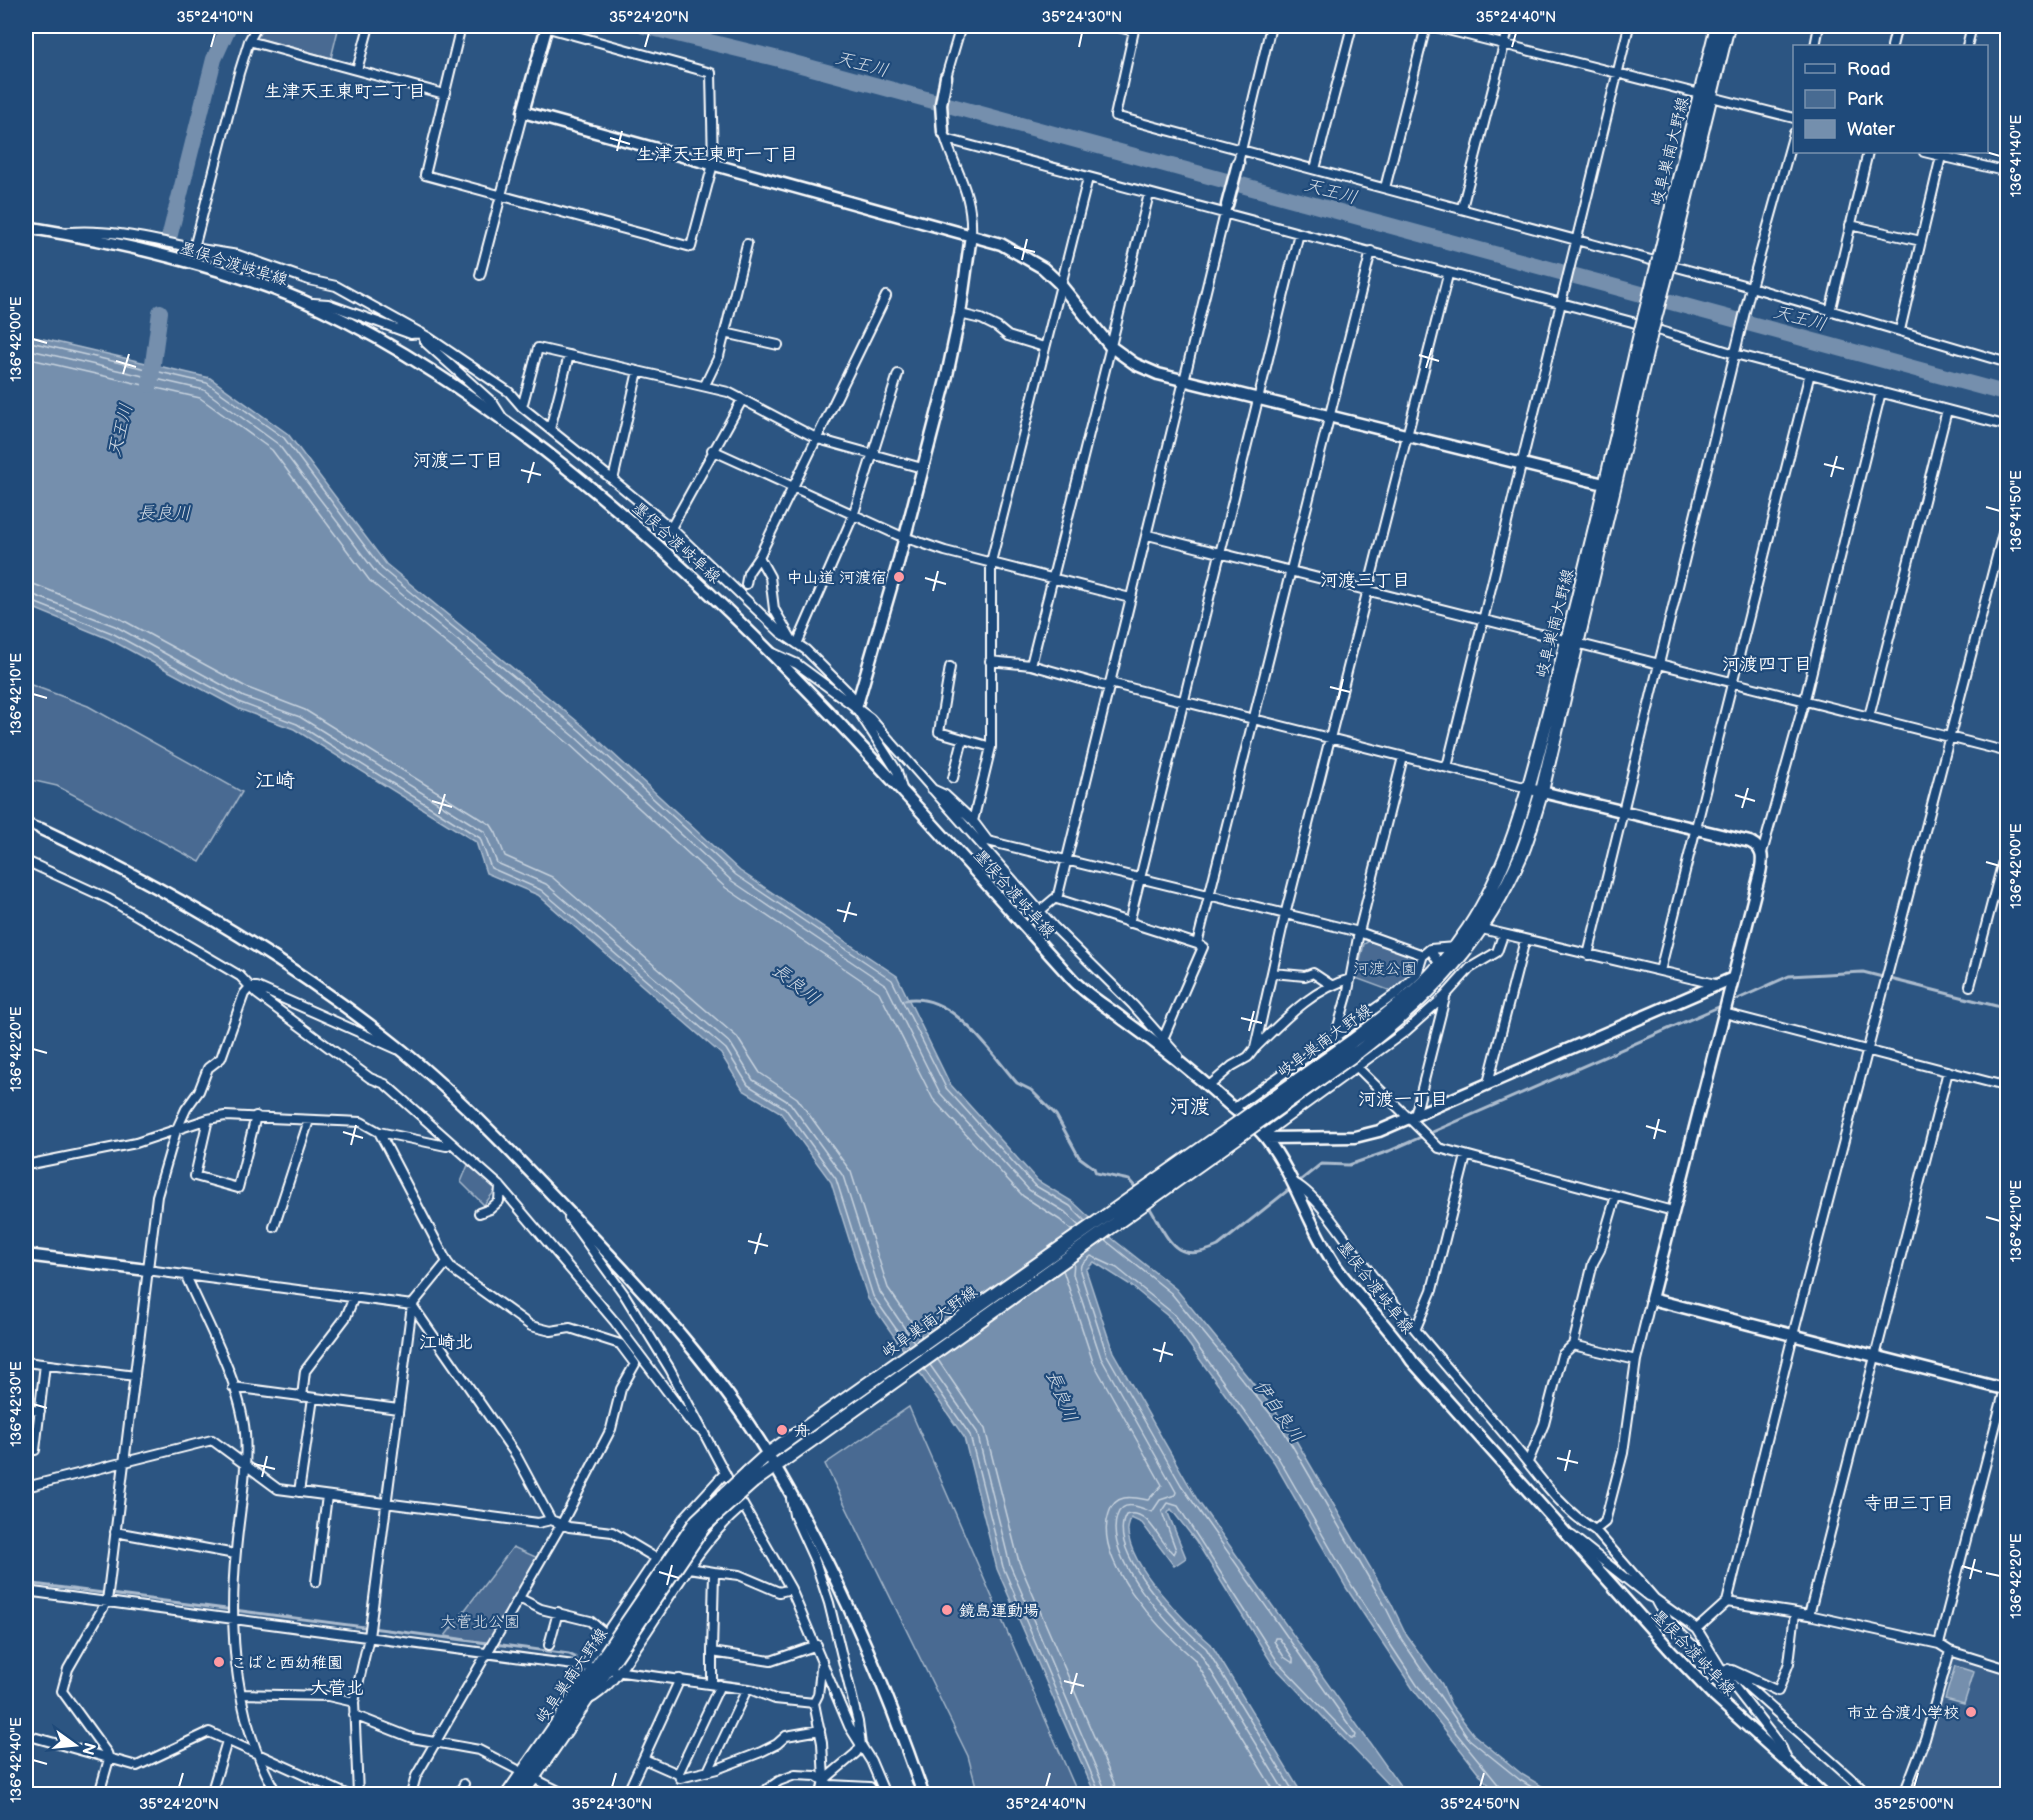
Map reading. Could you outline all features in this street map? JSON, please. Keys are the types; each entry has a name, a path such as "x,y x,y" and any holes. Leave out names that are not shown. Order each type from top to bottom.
{"main road":[{"name":"岐阜巣南大野線","path":"1705,96 1717,26"},
{"name":"岐阜巣南大野線","path":"508,1794 602,1669 705,1524 750,1477 768,1454 1235,1132 1432,990 1482,929 1523,850 1542,791 1572,642 1611,486 1645,335 1705,96 1728,26"},
{"name":"岐阜巣南大野線","path":"1354,1047 1440,965 1455,947 1483,903 1507,856 1572,642"},
{"name":"岐阜巣南大野線","path":"750,1477 775,1467 788,1458 1200,1156"},
{"name":"岐阜巣南大野線","path":"522,1794 586,1701 602,1669"}],"street":[{"path":"194,248 249,41 257,26"},
{"path":"357,70 369,26"},
{"path":"461,26 425,175 501,195 691,247 713,164 711,73 545,26 523,112 501,195 480,275"},
{"path":"857,705 904,538 960,314 971,235 972,210 968,193 953,164 944,136 941,104 946,77 961,26"},
{"path":"1114,26 1134,28 1115,116 1462,208 1576,242 1751,287 2007,363"},
{"path":"1057,900 1271,26"},
{"path":"1315,169 1352,26"},
{"path":"1385,188 1426,26"},
{"path":"1432,26 1793,118"},
{"path":"1462,208 1509,26"},
{"path":"1447,767 1629,26"},
{"path":"1815,45 1819,26"},
{"path":"1892,45 1897,26"},
{"path":"1967,45 1971,26"},
{"path":"249,41 444,93"},
{"path":"523,112 1001,244 1043,267 1060,284 1110,346 1135,364 1185,380 1611,486"},
{"path":"944,136 1149,194 1226,209 1299,233 1448,275 1562,299 1735,354 2007,426"},
{"path":"1588,955 1751,287 1793,136"},
{"path":"1830,312 1868,153"},
{"path":"1900,330 1942,154 2007,172"},
{"path":"974,821 991,747 991,562 1088,178"},
{"path":"1031,665 1149,194"},
{"path":"1850,225 1921,241"},
{"name":"墨俣合渡岐阜線","path":"26,227 89,238 228,274 261,284 307,303 404,353 505,421 620,511 772,653 902,790 1079,986 1209,1086 1264,1136 1292,1182 1337,1267 1395,1335 1412,1361 1559,1528 1715,1697 1823,1794"},
{"path":"57,232 85,231 135,236 238,255 309,280 336,286 421,333 508,392 522,407 671,528 781,633 795,642"},
{"path":"1129,923 1299,233"},
{"path":"705,385 719,356 747,244"},
{"path":"1197,944 1371,252"},
{"path":"1255,1048 1285,915 1448,275"},
{"path":"746,584 748,573 759,557 794,488 886,296"},
{"path":"307,303 328,304 411,334 421,333"},
{"path":"960,314 981,319 998,327 1008,336 1044,347"},
{"path":"421,333 426,343 493,403 505,421"},
{"path":"725,333 778,345"},
{"path":"522,407 538,348 728,392 818,439 922,468"},
{"path":"550,429 569,355"},
{"path":"613,480 638,371"},
{"path":"795,642 853,516 898,374"},
{"path":"1660,971 1810,374"},
{"path":"1596,1530 1605,1522 1623,1453 1636,1360 1760,873 1762,853 1805,699 1881,392"},
{"path":"671,528 712,450 742,400"},
{"path":"1869,717 1947,410"},
{"path":"712,450 904,538 1131,598"},
{"path":"1697,1629 1727,1602 1793,1335 2007,514"},
{"path":"1148,535 1482,620 1732,680 2007,752"},
{"path":"759,557 770,577 774,609 795,642 894,743 930,789 1067,940 1133,1005 1192,1074"},
{"path":"772,653 797,664 857,705 897,771 902,790"},
{"path":"990,661 1031,665 1696,828 1750,842 1759,846 1762,853"},
{"path":"950,667 939,732 991,747"},
{"path":"953,778 963,739"},
{"path":"1335,1037 1402,757"},
{"path":"930,789 945,795 974,821 988,841 1359,932 1423,955"},
{"path":"26,823 170,893 328,995 402,1051 452,1094 627,1272 699,1357 768,1454 833,1572 890,1706 922,1794"},
{"path":"1970,986 2007,842"},
{"path":"26,861 109,899 240,976 250,987 370,1078 385,1084 500,1186 615,1322 691,1423 702,1431"},
{"path":"1041,910 1054,899 1203,947 1163,1039"},
{"path":"1482,929 1715,984"},
{"path":"1264,1136 1406,1031 1445,996 1470,968 1497,952 1503,935"},
{"path":"1488,1083 1525,940"},
{"path":"1233,1109 1403,987 1417,974 1423,955 1430,949 1455,947"},
{"path":"1430,949 1440,965"},
{"path":"1273,973 1305,976 1313,973 1331,985"},
{"path":"1209,1086 1232,1066 1248,1057 1311,998 1331,985 1350,979"},
{"path":"1264,1136 1355,1137 1414,1120 1488,1083 1715,984 1732,982"},
{"path":"99,1794 109,1759 62,1687 68,1669 108,1596 147,1270 158,1196 176,1131 186,1109 199,1091 208,1068 221,1058 244,994 250,987 257,987 385,1046 402,1051"},
{"path":"1414,1120 1445,996"},
{"path":"1724,1012 2007,1087"},
{"path":"1335,1037 1357,1067 1414,1120 1438,1148 1673,1211"},
{"path":"1809,1615 1948,1071"},
{"path":"26,1165 136,1143 208,1119 256,1116 361,1122 379,1132 446,1146 451,1143"},
{"path":"208,1119 195,1176 238,1188 256,1116"},
{"path":"274,1227 309,1119"},
{"path":"379,1132 453,1270 531,1326 551,1330 570,1328 621,1344 635,1364 621,1389 611,1429 561,1525 416,1776 411,1794"},
{"path":"1416,1328 1432,1290 1466,1156"},
{"path":"1292,1182 1304,1187 1312,1200 1336,1223 1362,1262 1446,1369 1528,1462 1547,1488 1577,1519 1596,1530 1655,1599 1657,1606 1685,1636 1868,1794"},
{"path":"479,1213 490,1209 499,1201 500,1186"},
{"path":"550,1192 624,1294 670,1369 726,1475 694,1504 605,1633 602,1669"},
{"path":"1528,1462 1544,1424 1562,1355 1574,1345 1593,1263 1600,1250 1616,1196"},
{"path":"26,1255 412,1305 516,1455 551,1520 561,1525 612,1532 657,1559"},
{"path":"358,1794 354,1702 369,1632 412,1305 447,1262"},
{"path":"186,1276 233,1387 244,1432 245,1464 235,1554 233,1613 235,1661 241,1694 259,1756 277,1794"},
{"path":"302,1397 305,1371 346,1317 354,1297"},
{"path":"1652,1299 2006,1389"},
{"path":"1574,1345 1636,1360"},
{"path":"26,1362 135,1376"},
{"path":"35,1450 45,1364"},
{"path":"1939,1644 2006,1389 2007,1377"},
{"path":"233,1387 398,1409"},
{"path":"299,1492 313,1398"},
{"path":"26,1409 40,1411"},
{"path":"26,1487 212,1440 278,1489 538,1523 551,1520"},
{"path":"789,1492 794,1515 829,1604 858,1722 861,1745 856,1753 824,1780"},
{"path":"316,1582 327,1496"},
{"path":"602,1669 720,1528 743,1505 791,1589 817,1645 849,1726 871,1761 885,1794"},
{"path":"1559,1528 1580,1541 1648,1596 1697,1629 1782,1748 1789,1764"},
{"path":"115,1532 235,1554"},
{"path":"688,1568 739,1575 779,1592 791,1589"},
{"path":"678,1774 714,1680 712,1652 714,1572"},
{"path":"26,1591 108,1596 491,1647 602,1669 680,1679 714,1680 775,1699 814,1703"},
{"path":"519,1598 541,1609 590,1621 605,1633"},
{"path":"1727,1602 1809,1615 1939,1644 1950,1651 2007,1669"},
{"path":"549,1645 558,1612"},
{"path":"1725,1670 1778,1691 1788,1663 1795,1613"},
{"path":"712,1652 771,1660 817,1645"},
{"path":"1904,1794 1925,1739 1950,1651"},
{"path":"821,1794 824,1780 814,1703 818,1695 822,1658"},
{"path":"627,1794 680,1679"},
{"path":"709,1769 747,1689"},
{"path":"241,1694 328,1696 354,1702"},
{"path":"354,1715 412,1738 435,1744 479,1750 516,1769"},
{"path":"644,1759 678,1774 680,1778 709,1769 717,1769 761,1752 777,1744 786,1736 819,1730"},
{"path":"26,1735 137,1766 209,1732 346,1794"},
{"path":"211,1794 227,1741"},
{"path":"760,1794 779,1781 795,1775 816,1776 830,1785 870,1787 875,1794"},
{"path":"533,1778 565,1794"},
{"path":"459,1794 464,1784"}],"shaded area":[{"name":"市立合渡小学校","path":"1951,1657 2007,1675 2007,1794 1910,1794"}],"green space":[{"path":"264,26 339,26 331,58 257,38"},
{"path":"26,683 88,706 242,792 200,862 57,786 26,779"},
{"name":"河渡公園","path":"1369,941 1412,956 1417,964 1413,972 1391,991 1356,978 1364,944"},
{"path":"468,1165 497,1188 484,1205 461,1182"},
{"name":"鏡島運動場","path":"909,1407 1078,1794 978,1794 968,1756 825,1464"},
{"name":"大菅北公園","path":"513,1547 538,1558 490,1643 445,1636"}],"water":[{"name":"長良川","path":"26,335 210,378 288,434 386,564 583,726 740,871 897,976 950,1084 1038,1181 1073,1202 1114,1240 1176,1289 1287,1425 1391,1603 1407,1636 1442,1684 1451,1705 1474,1735 1523,1775 1555,1794 1499,1794 1485,1781 1413,1689 1347,1589 1274,1462 1170,1318 1129,1284 1094,1262 1086,1270 1113,1352 1198,1501 1406,1794 1397,1794 1273,1665 1196,1541 1171,1509 1168,1513 1186,1558 1174,1566 1142,1523 1131,1518 1128,1530 1131,1546 1138,1561 1160,1593 1211,1644 1302,1794 1095,1794 997,1569 964,1437 868,1299 831,1182 780,1112 743,1090 721,1054 538,895 486,873 476,842 294,729 239,709 109,639 26,605"},
{"path":"1955,1666 1974,1672 1964,1704 1945,1699"}],"waterway":[{"name":"天王川","path":"169,238 214,59 229,26"},
{"name":"天王川","path":"644,26 779,59 2008,394"},
{"name":"天王川","path":"150,385 160,312"},
{"path":"1729,1003 1789,976 1863,972 2008,1009"},
{"path":"905,1000 922,1000 939,1005 969,1026 1017,1083 1031,1090 1056,1115 1079,1157 1094,1168 1096,1173 1129,1180 1138,1190"},
{"path":"1148,1205 1168,1238 1182,1251 1191,1253 1218,1246 1321,1164 1349,1165 1389,1151 1723,1005"},
{"path":"26,1583 569,1654 575,1657"},
{"path":"628,1668 753,1685"}],"place":[{"name":"中山道 河渡宿","path":"899,577"},
{"name":"舟","path":"782,1430"},
{"name":"鏡島運動場","path":"947,1610"},
{"name":"こばと西幼稚園","path":"219,1662"},
{"name":"市立合渡小学校","path":"1971,1712"}],"district":[{"name":"生津天王東町二丁目","path":"345,91"},
{"name":"生津天王東町一丁目","path":"717,154"},
{"name":"河渡二丁目","path":"458,460"},
{"name":"河渡三丁目","path":"1365,580"},
{"name":"河渡四丁目","path":"1767,664"},
{"name":"江崎","path":"275,780"},
{"name":"河渡一丁目","path":"1403,1099"},
{"name":"河渡","path":"1190,1106"},
{"name":"江崎北","path":"446,1342"},
{"name":"寺田三丁目","path":"1909,1503"},
{"name":"大菅北","path":"337,1688"}],"water label":[{"name":"伊自良川","path":"1279,1411"}]}
